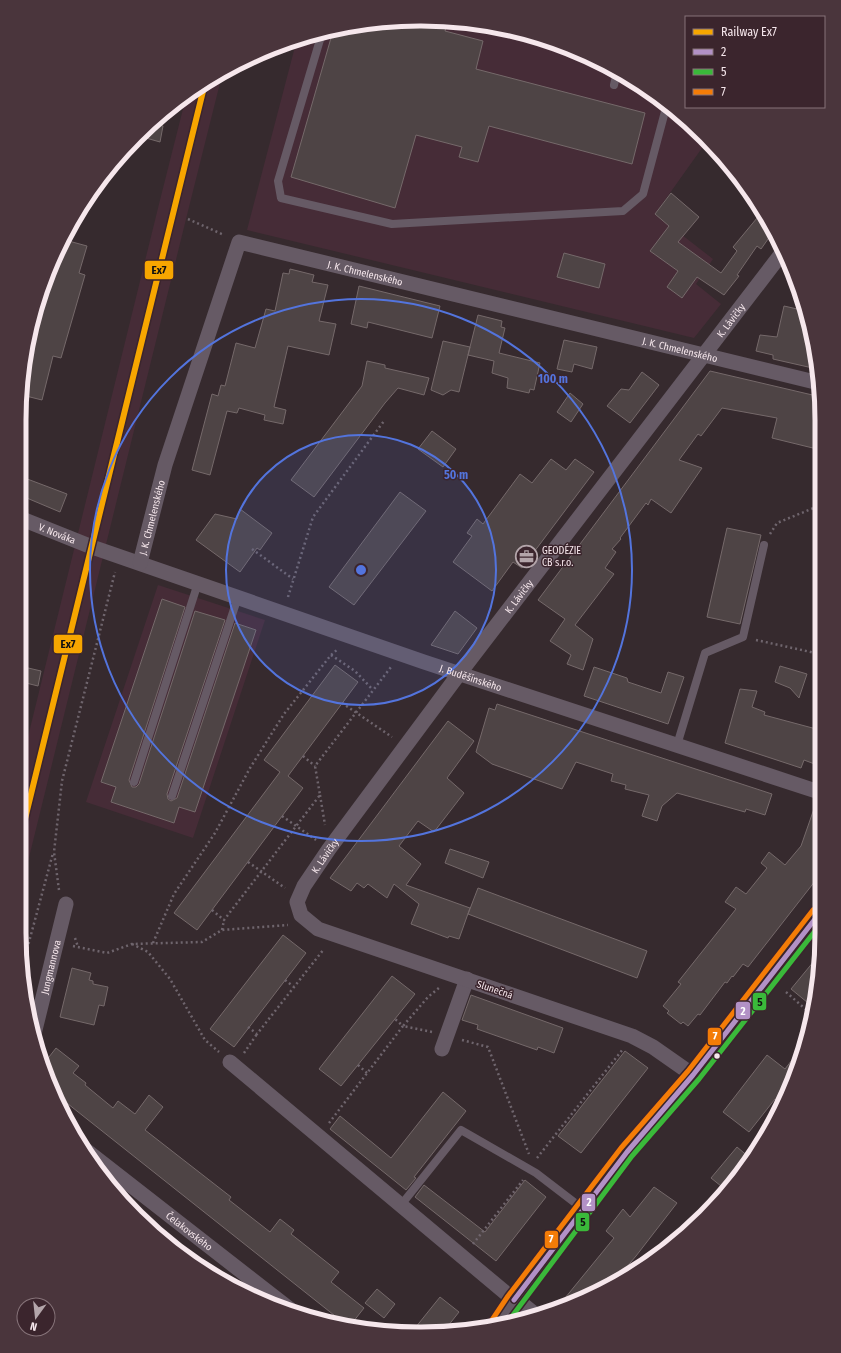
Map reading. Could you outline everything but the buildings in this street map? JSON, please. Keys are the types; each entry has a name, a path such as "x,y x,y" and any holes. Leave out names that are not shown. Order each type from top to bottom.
{"street":[{"name":"J. K. Chmelenského","path":"140,563 165,465 239,242 813,382"},
{"name":"K. Lávičky","path":"298,903 329,849 460,674 779,257"},
{"name":"V. Nováka","path":"26,521 121,557"},
{"name":"J. Buděšínského","path":"121,557 460,674 815,791"},
{"name":"Slunečná","path":"298,903 301,915 318,929 632,1036 653,1047 693,1075"},
{"name":"Jungmannova","path":"37,1023 56,944 66,916"},
{"path":"502,1318 514,1300 627,1152 693,1075 815,919"},
{"path":"442,1050 467,979"},
{"path":"232,1064 529,1312"},
{"name":"Čelakovského","path":"98,1159 278,1300"}],"lane":[{"path":"320,39 278,181 281,198 392,224 623,212 643,194 665,111"},
{"path":"614,85 616,78"},
{"path":"677,745 705,653 743,637 764,545"},
{"path":"134,782 198,583"},
{"path":"172,796 238,597"},
{"path":"401,1205 461,1130 534,1169 583,1209"}],"path":[{"path":"188,219 239,242"},
{"path":"282,613 313,517 384,421"},
{"path":"764,545 777,523 815,507"},
{"path":"252,549 294,579"},
{"path":"27,951 54,852 62,781 121,557"},
{"path":"743,637 815,653"},
{"path":"153,943 174,894 215,833 250,768 284,714 331,655 343,644"},
{"path":"331,655 355,671 373,690"},
{"path":"315,766 394,662"},
{"path":"342,703 405,747"},
{"path":"303,756 315,766 329,849"},
{"path":"222,930 224,920 320,796"},
{"path":"282,816 329,849"},
{"path":"54,852 66,916"},
{"path":"248,862 298,903"},
{"path":"212,910 224,920"},
{"path":"56,944 107,952 132,944 202,942 222,930 293,924"},
{"path":"132,944 148,952 170,979 205,1040 232,1064 258,1034 325,948"},
{"path":"285,980 294,987"},
{"path":"318,1136 403,1026 428,997 445,983"},
{"path":"786,992 807,1010"},
{"path":"395,1019 403,1026 447,1035 488,1047 534,1169"},
{"path":"248,1027 258,1034"},
{"path":"477,1250 471,1246 534,1169 624,1047"},
{"path":"358,1065 367,1073"}],"shaded area":[{"path":"420,26 472,29 523,39 571,56 595,67 640,92 681,124 703,146 655,214 713,259 696,284 721,304 694,338 247,230 295,47 318,39 369,29"},
{"path":"221,80 26,870 26,745 184,105 201,92"},
{"path":"158,585 265,620 193,838 86,802"}],"rail line":[{"name":"Ex7","path":"26,815 203,91"}],"transit line":[{"name":"7","path":"492,1320 508,1296 621,1148 688,1071 813,910"},
{"name":"2","path":"514,1300 627,1152 693,1075 815,919"},
{"name":"5","path":"512,1316 632,1156 699,1079 815,931"}],"place":[{"name":"GEODÉZIE CB s.r.o.","path":"526,556"}]}
